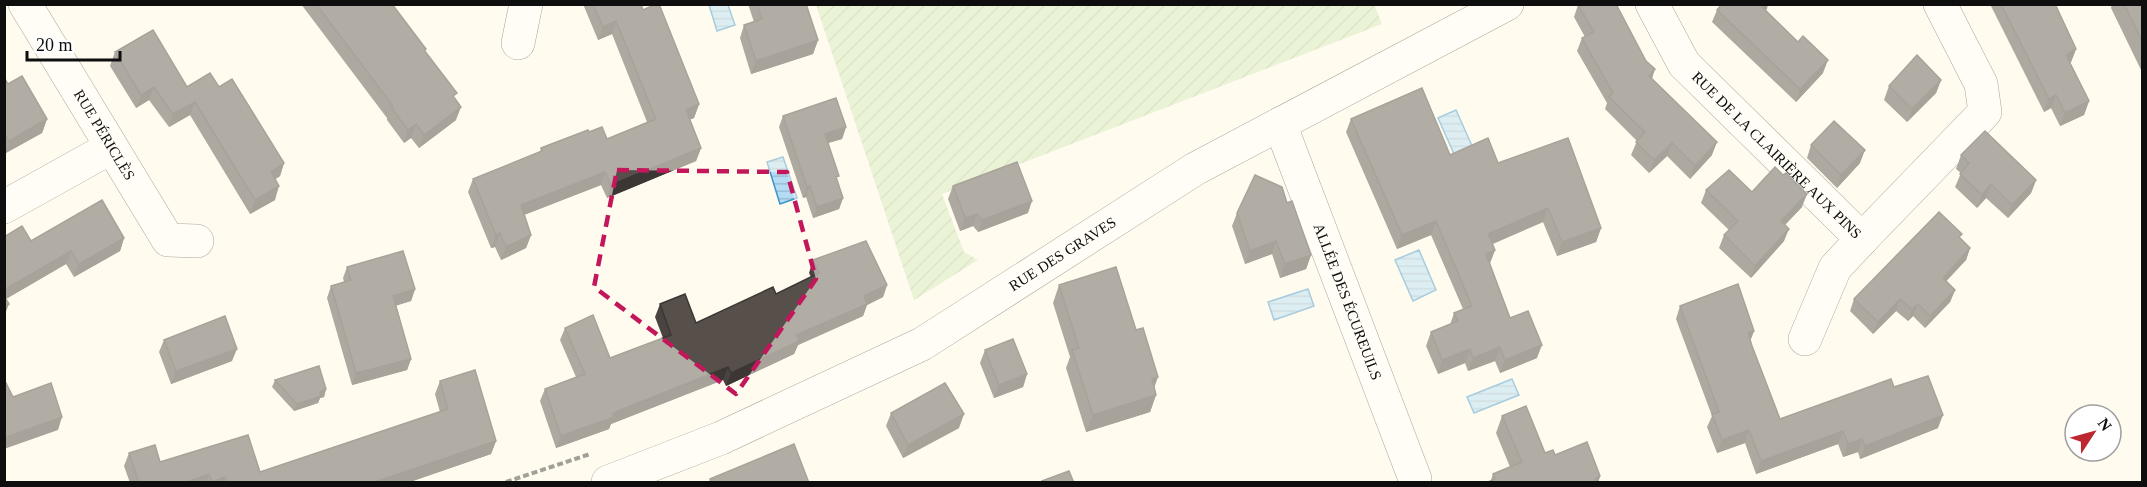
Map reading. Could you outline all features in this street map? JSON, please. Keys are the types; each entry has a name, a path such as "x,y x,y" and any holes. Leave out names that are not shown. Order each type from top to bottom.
{"street":[{"name":"RUE PÉRICLÈS","path":"25,4 168,240 197,241"},
{"path":"518,43 526,4"},
{"name":"RUE DES GRAVES","path":"608,483 722,438 922,344 1195,168 1507,4"},
{"name":"RUE DE LA CLAIRIÈRE AUX PINS","path":"1652,4 1684,64 1862,239 1985,112 1981,84 1940,4"},
{"name":"ALLÉE DES ÉCUREUILS","path":"1280,124 1415,479"},
{"path":"4,207 111,148"},
{"path":"1805,339 1835,268 1862,239"}],"path":[{"path":"506,483 591,453"}],"highlighted area":[{"path":"617,170 787,172 816,279 736,394 594,287"}],"green space":[{"path":"1374,4 1382,24 942,194 964,252 978,260 914,300 816,5"}],"water":[{"path":"709,5 728,5 735,25 717,31"},
{"path":"1456,110 1473,148 1455,156 1438,118"},
{"path":"783,157 797,198 780,204 767,162"},
{"path":"1419,250 1436,290 1413,301 1395,260"},
{"path":"1308,289 1314,306 1274,320 1268,302"},
{"path":"1512,379 1519,395 1474,413 1467,397"}],"building":[{"path":"316,4 392,4 457,93 453,96 461,107 424,135 416,124 408,130 391,107 393,106"},
{"path":"593,4 641,4 643,10 659,4 699,104 686,110 701,148 611,185 605,172 521,205 531,235 506,247 500,233 496,235 473,179 542,151 541,148 588,130 589,132 602,127 607,139 656,119 616,21 603,27"},
{"path":"757,4 806,4 818,40 756,61 744,25 762,19"},
{"path":"1616,4 1646,61 1655,69 1649,76 1717,142 1695,166 1672,143 1654,160 1636,142 1645,132 1609,97 1613,93 1582,38 1594,32 1578,5"},
{"path":"1722,4 1764,4 1762,7 1798,42 1803,36 1828,60 1800,89 1717,10"},
{"path":"2001,4 2055,4 2076,49 2066,55 2089,101 2065,113 2056,95 2049,99"},
{"path":"2124,4 2142,4 2142,41"},
{"path":"153,30 187,87 210,73 219,87 232,79 284,163 271,172 279,186 255,200 195,102 173,114 154,87 141,95 115,52"},
{"path":"1917,55 1941,80 1912,109 1889,86"},
{"path":"22,76 47,119 9,141 4,134 4,77 8,84"},
{"path":"1422,88 1450,155 1488,138 1498,163 1568,138 1601,228 1562,242 1548,208 1488,234 1495,250 1486,254 1510,318 1528,311 1542,345 1505,360 1500,347 1473,358 1470,349 1442,360 1431,332 1458,321 1454,313 1472,306 1436,221 1402,235 1351,119"},
{"path":"836,98 846,127 825,134 839,176 836,177 843,198 817,207 810,186 807,187 783,116"},
{"path":"1834,121 1865,150 1841,175 1811,145"},
{"path":"1985,131 2036,180 2012,205 1991,184 1982,195 1960,174 1969,163 1961,155"},
{"path":"1017,162 1032,201 982,220 977,214 965,218 953,186"},
{"path":"1775,167 1783,175 1786,173 1807,194 1781,221 1789,229 1755,266 1724,235 1738,221 1706,190 1729,170 1752,192"},
{"path":"1255,175 1282,187 1287,203 1292,201 1311,255 1285,264 1276,241 1250,251 1237,213"},
{"path":"102,200 124,238 79,264 71,251 4,290 4,237 22,226 31,241"},
{"path":"1939,212 1962,234 1959,237 1970,248 1943,278 1955,290 1930,316 1918,304 1912,309 1900,299 1878,322 1854,299"},
{"path":"866,241 887,285 864,296 867,304 796,335 799,341 731,373 728,367 613,413 614,417 561,436 545,389 585,374 565,328 593,315 610,358 671,335 660,304 685,294 696,323 773,287 776,294 819,273 813,260"},
{"path":"403,251 415,289 393,296 411,359 356,373 331,286 351,280 347,267"},
{"path":"1116,267 1136,330 1143,328 1158,377 1152,379 1156,395 1093,415 1072,350 1079,348 1059,285"},
{"path":"1738,284 1754,331 1748,333 1752,346 1780,419 1891,379 1894,387 1928,376 1943,415 1865,446 1862,439 1848,444 1843,431 1761,461 1749,430 1722,440 1712,414 1719,412 1680,306"},
{"path":"4,296 9,304 4,307"},
{"path":"225,316 237,349 176,371 164,340"},
{"path":"1013,339 1027,374 999,385 985,350"},
{"path":"319,366 326,389 320,392 321,396 297,404 275,380"},
{"path":"475,370 496,441 372,483 227,483 225,477 212,482 209,474 185,483 139,483 129,453 155,445 160,462 248,435 260,472 448,409 440,381"},
{"path":"6,383 13,397 51,383 62,417 4,438 4,384"},
{"path":"945,383 964,414 908,445 891,413"},
{"path":"1526,406 1545,453 1553,450 1555,455 1587,442 1600,476 1595,479 1597,483 1486,483 1495,479 1493,474 1522,462 1502,416"},
{"path":"794,444 809,483 711,483 710,479"},
{"path":"1069,471 1074,483 1043,483 1042,481"}]}
